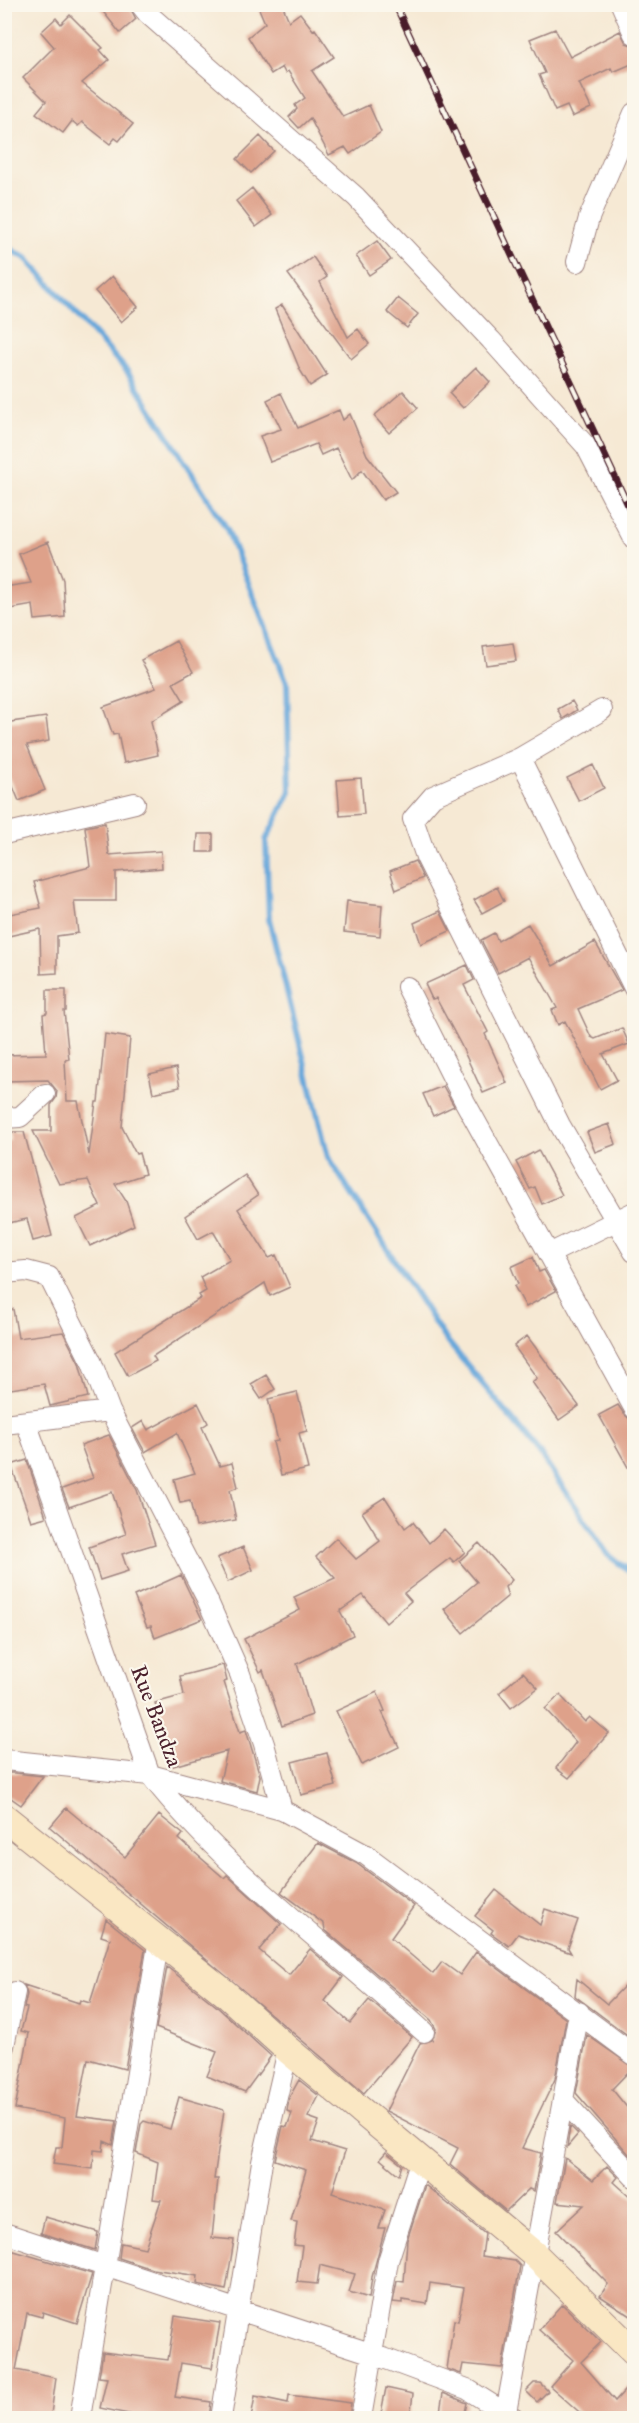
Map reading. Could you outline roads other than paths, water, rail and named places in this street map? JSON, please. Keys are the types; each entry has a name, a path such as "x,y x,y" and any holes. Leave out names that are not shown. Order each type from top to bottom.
{"street":[{"path":"621,4 634,34"},
{"path":"144,8 356,198 491,340 586,446 634,539"},
{"path":"577,262 589,218 634,113"},
{"path":"602,710 520,758 433,796 413,819 426,857 560,1125 626,1215 634,1252"},
{"path":"520,758 634,988"},
{"path":"4,834 135,803"},
{"path":"407,987 465,1102 634,1408"},
{"path":"4,1118 20,1117 45,1094"},
{"path":"549,1254 626,1215"},
{"path":"4,1273 26,1271 49,1277 92,1363 110,1411 206,1597 240,1674 264,1744 282,1810"},
{"path":"4,1424 110,1411"},
{"name":"Rue Bandza","path":"26,1422 150,1775 168,1798 259,1892 367,1979 424,2032"},
{"path":"4,1760 150,1775 282,1810 366,1855 634,2055"},
{"path":"4,1817 159,1939 288,2050 537,2256 634,2352"},
{"path":"80,2418 103,2267 159,1939"},
{"path":"4,2046 15,1992"},
{"path":"4,2233 370,2353 466,2389 508,2416 579,2012"},
{"path":"221,2418 262,2162 288,2050"},
{"path":"563,2100 634,2176"},
{"path":"361,2418 370,2353 388,2261 421,2158"}],"waterway":[{"path":"4,246 26,258 127,371 227,529 287,683 290,792 266,840 269,919 328,1157 443,1336 539,1452 608,1555 634,1574"}],"railway":[{"path":"395,4 634,518"}]}
